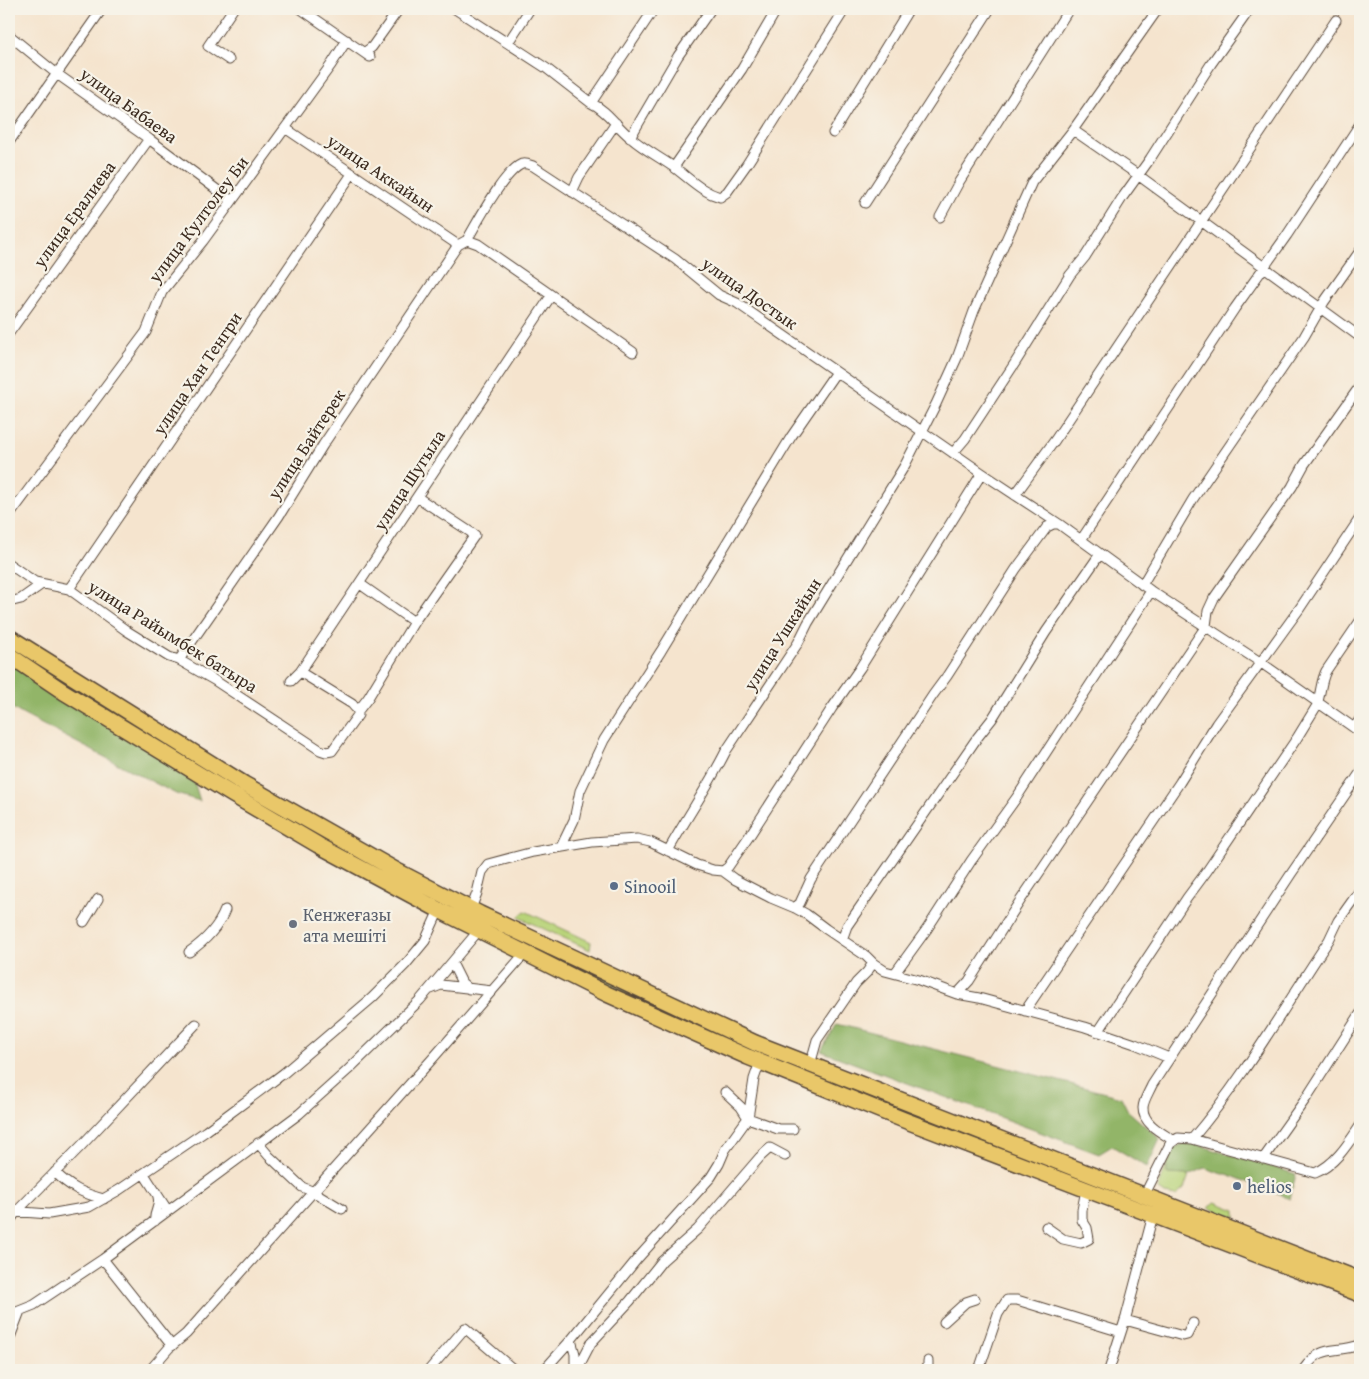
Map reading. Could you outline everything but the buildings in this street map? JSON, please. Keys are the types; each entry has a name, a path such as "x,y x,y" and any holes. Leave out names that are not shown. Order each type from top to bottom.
{"highway":[{"path":"9,637 244,784 400,872 525,953 607,994 760,1062 904,1120 1360,1294"},
{"path":"9,655 64,692 233,796 318,845 440,910 476,920 755,1043 1360,1280"}],"street":[{"path":"9,142 102,9"},
{"path":"228,60 208,46 233,9"},
{"path":"302,9 368,55 399,9"},
{"path":"455,9 546,68 590,104 599,107 630,138 657,158 709,194 720,197 727,192 747,164 845,9"},
{"path":"504,40 511,38 530,9"},
{"path":"590,104 654,9"},
{"path":"630,138 678,56 711,9"},
{"path":"674,168 752,54 777,9"},
{"path":"833,133 909,9"},
{"path":"866,203 990,9"},
{"path":"940,217 959,182 1069,9"},
{"name":"улица Ушкайын","path":"668,851 726,751 798,644 808,623 891,488 922,432 943,389 974,311 1032,182 1073,130 1158,9"},
{"path":"953,453 965,439 1070,275 1085,257 1250,9"},
{"path":"1015,495 1055,440 1336,20"},
{"name":"улица Бабаева","path":"9,35 57,74 232,201"},
{"name":"улица Култолеу Би","path":"9,516 146,332 162,292 203,241 331,65 347,40"},
{"path":"572,192 579,177 616,123"},
{"path":"1081,540 1360,124"},
{"name":"улица Аккайын","path":"285,128 458,245"},
{"path":"1073,130 1138,175 1360,337"},
{"name":"улица Ералиева","path":"9,333 149,139"},
{"name":"улица Достык","path":"467,240 500,187 512,172 521,165 534,166 675,260 718,295 737,303 982,474 1059,524 1142,585 1260,662 1357,730"},
{"name":"улица Хан Тенгри","path":"69,589 352,174"},
{"path":"458,245 467,240 478,244 633,352"},
{"name":"улица Байтерек","path":"179,660 279,516 323,445 458,245"},
{"path":"1142,585 1193,500 1360,251"},
{"name":"улица Шугыла","path":"291,681 300,672 360,584 551,296"},
{"path":"562,847 574,820 580,792 604,740 661,651 791,437 836,372"},
{"path":"957,994 984,959 1020,901 1206,626 1208,611 1214,598 1360,386"},
{"path":"723,871 728,867 750,835 860,668 982,474"},
{"path":"300,672 352,704 358,711 368,698 414,622 475,535 417,497"},
{"path":"1025,1011 1180,782 1216,724 1300,608 1360,518"},
{"path":"795,908 800,903 811,879 1016,569 1047,527 1059,524"},
{"path":"842,940 847,926 992,719 1046,632 1100,554"},
{"name":"улица Райымбек батыра","path":"9,564 25,577 42,584 69,589 127,631 168,657 179,660 326,752 332,751 358,715 358,711"},
{"path":"9,602 21,599 42,584"},
{"path":"360,584 414,622"},
{"path":"895,973 927,930 971,861 1017,797 1151,591"},
{"path":"1098,1032 1297,738 1318,702 1322,680 1326,672 1360,621"},
{"path":"1357,730 1360,718"},
{"path":"1173,1140 1149,1124 1145,1117 1143,1107 1152,1085 1226,975 1290,874 1360,773"},
{"path":"9,1315 34,1305 103,1259 299,1114 332,1085 394,1027 452,963 476,920 477,893 482,872 488,864 533,852 592,842 637,839 650,842 697,865 723,871 770,898 806,914 885,971 957,994 1085,1027 1169,1058"},
{"path":"1192,1139 1210,1118 1250,1062 1329,940 1338,921 1360,890"},
{"path":"84,922 98,899"},
{"path":"189,952 219,924 224,910"},
{"path":"12,1212 49,1214 89,1207 144,1174 206,1131 284,1073 372,998 406,964 425,941 440,910"},
{"path":"150,1370 186,1334 314,1192 525,953"},
{"path":"452,963 462,983 469,989"},
{"path":"810,1065 817,1040 873,963"},
{"path":"429,990 441,985 492,991"},
{"path":"1263,1159 1307,1098 1360,1014"},
{"path":"9,1222 12,1212 55,1172 196,1024"},
{"path":"544,1370 638,1258 711,1177 720,1164 725,1150 748,1118 754,1079 760,1062"},
{"path":"725,1092 741,1107 748,1118 778,1129 793,1129"},
{"path":"1144,1196 1173,1140 1178,1138 1192,1139 1315,1174 1324,1170 1341,1153 1360,1126"},
{"path":"258,1143 302,1187 342,1209"},
{"path":"576,1370 592,1344 662,1261 698,1229 760,1157 770,1148 785,1156"},
{"path":"55,1172 70,1186 104,1199"},
{"path":"144,1174 168,1211"},
{"path":"1046,1227 1063,1239 1081,1244 1089,1238 1087,1228 1082,1220 1086,1190"},
{"path":"154,1221 154,1214 160,1202 158,1197"},
{"path":"1109,1370 1125,1320 1153,1215"},
{"path":"103,1259 172,1346"},
{"path":"944,1322 966,1302 975,1299"},
{"path":"979,1370 998,1314 1007,1300 1017,1300 1121,1332"},
{"path":"9,1340 20,1310"},
{"path":"1125,1320 1183,1336 1190,1332 1193,1323"},
{"path":"429,1370 465,1328 514,1370"},
{"path":"571,1340 576,1370"},
{"path":"1303,1370 1312,1358 1321,1352 1360,1345"},
{"path":"924,1370 928,1366 928,1361"}],"green space":[{"path":"9,657 193,778 200,801 176,794 9,706"},
{"path":"525,911 591,942 590,950 518,917"},
{"path":"512,937 1148,1202 1146,1207 906,1114 727,1040 629,996"},
{"path":"837,1024 1121,1097 1128,1111 1160,1139 1147,1167 1112,1146 1099,1154 821,1051"},
{"path":"1188,1142 1296,1174 1290,1199 1227,1174 1205,1168 1189,1175 1167,1174 1167,1163 1175,1147"},
{"path":"1167,1163 1167,1174 1189,1175 1184,1189 1176,1196 1165,1194 1158,1189"},
{"path":"1215,1202 1236,1210 1236,1218 1209,1208"}],"place":[{"name":"Sinooil","path":"614,886"},
{"name":"Кенжеғазы ата мешіті","path":"293,924"},
{"name":"helios","path":"1237,1186"}]}
